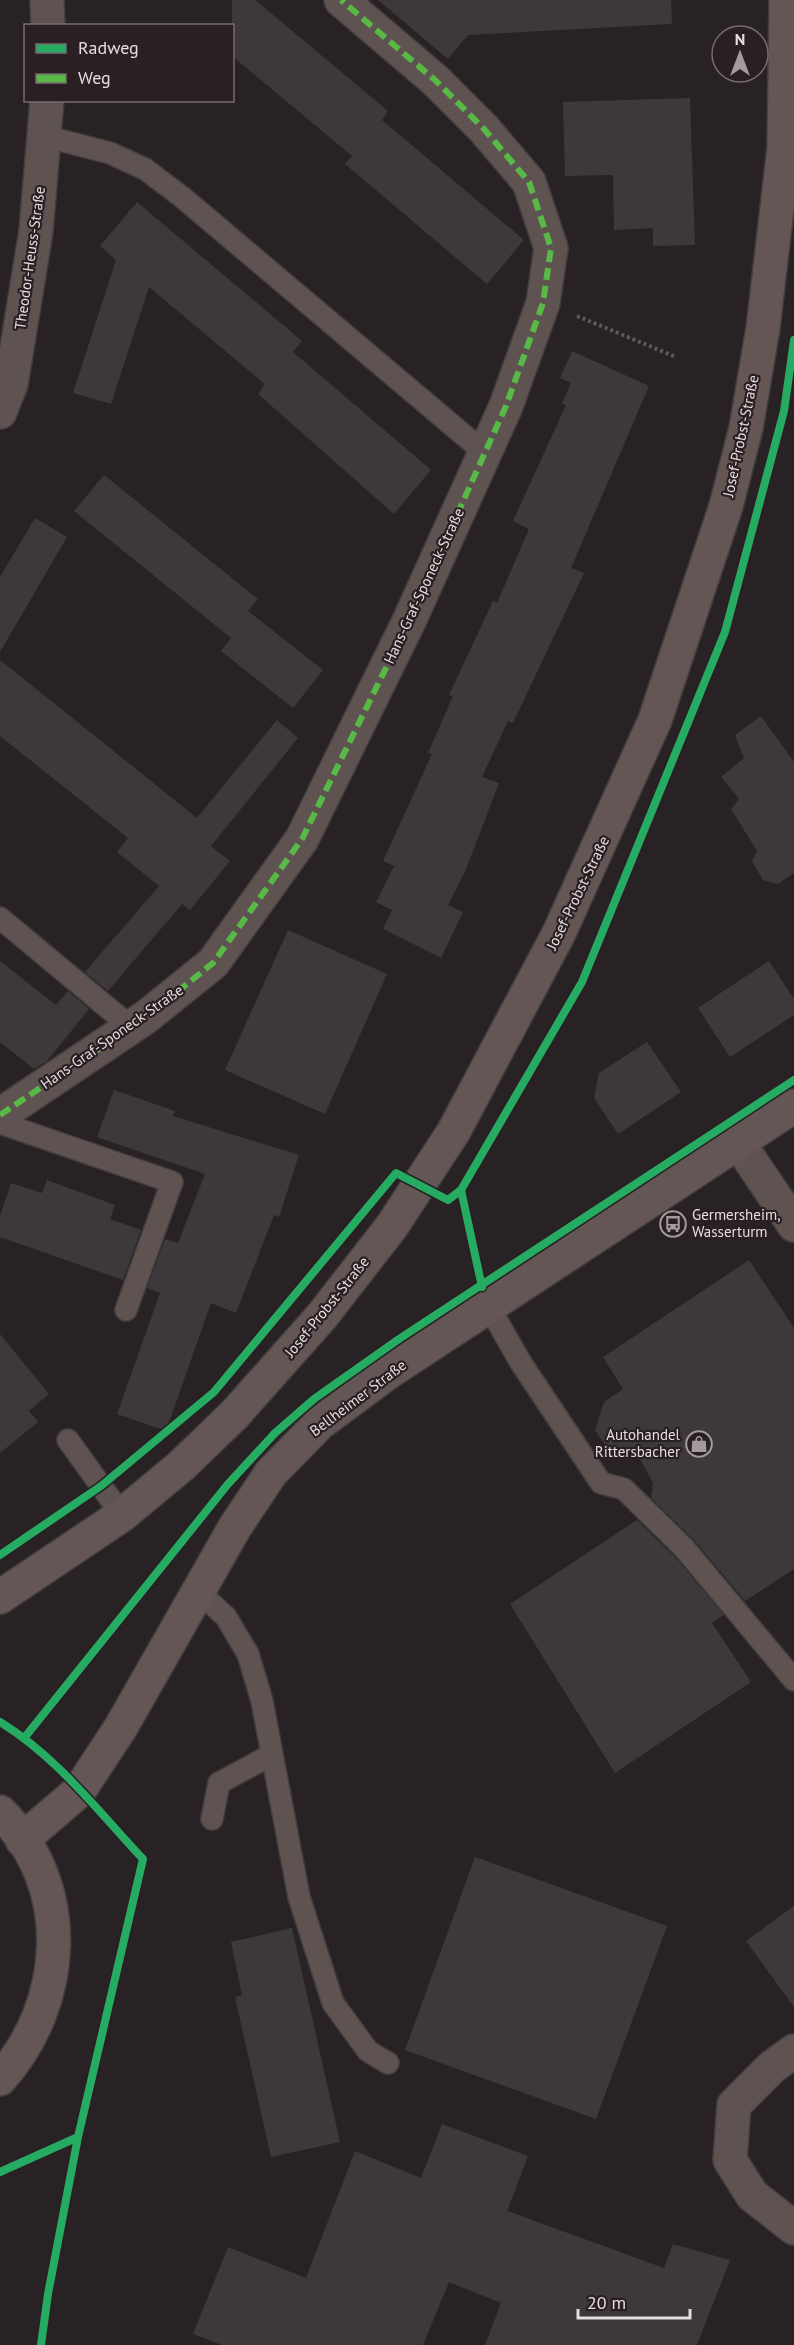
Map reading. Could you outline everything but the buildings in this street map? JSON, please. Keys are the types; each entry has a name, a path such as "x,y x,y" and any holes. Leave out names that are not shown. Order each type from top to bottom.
{"main road":[{"name":"Josef-Probst-Straße","path":"0,1597 122,1515 181,1466 234,1415 322,1316 392,1226 454,1131 559,933 608,829 655,720 726,506 746,428 763,328 784,148 786,0"},
{"name":"Bellheimer Straße","path":"22,1840 79,1791 122,1727 198,1591 271,1473 320,1423 386,1374 794,1106"},
{"path":"0,1812 22,1840 39,1869 49,1902 54,1935 53,1969 46,2002 33,2033 15,2062 0,2079"}],"street":[{"path":"47,0 48,24"},
{"name":"Hans-Graf-Sponeck-Straße","path":"3,1111 131,1027 213,963 302,839 410,619 485,453 506,406 543,303 551,248 529,182 484,129 435,80 341,0"},
{"name":"Theodor-Heuss-Straße","path":"0,412 12,384 36,231 47,102"},
{"path":"738,1142 794,1225"},
{"path":"794,2051 772,2067 734,2105 730,2160 752,2195 794,2228"}],"lane":[{"path":"44,136 110,153 145,169 182,197 485,453"},
{"path":"0,918 131,1027"},
{"path":"3,1111 172,1182 126,1310"},
{"path":"489,1306 526,1371 600,1483 624,1489 684,1548 794,1680"},
{"path":"68,1440 122,1515"},
{"path":"198,1591 226,1617 248,1654 262,1701 300,1897 333,2003 368,2051 388,2062"},
{"path":"212,1819 219,1783 271,1755"}],"path":[{"path":"543,303 676,357"}],"marked path":[{"path":"0,1115 146,1017 213,963 302,839 410,619 506,406 543,303 551,248 529,182 484,129 435,80 341,0"}],"cycle path":[{"path":"0,1555 101,1486 214,1392 396,1173 448,1200 461,1190 582,982 725,632 784,411 794,340"},
{"path":"25,1737 228,1484 275,1433 314,1399 399,1339 794,1080"},
{"path":"461,1190 482,1287"},
{"path":"0,1722 40,1751 58,1768 143,1859 78,2137 0,2172"},
{"path":"41,2345 48,2294 78,2137"}],"place":[{"name":"Germersheim, Wasserturm","path":"673,1224"},
{"name":"Autohandel Rittersbacher","path":"699,1444"}]}
